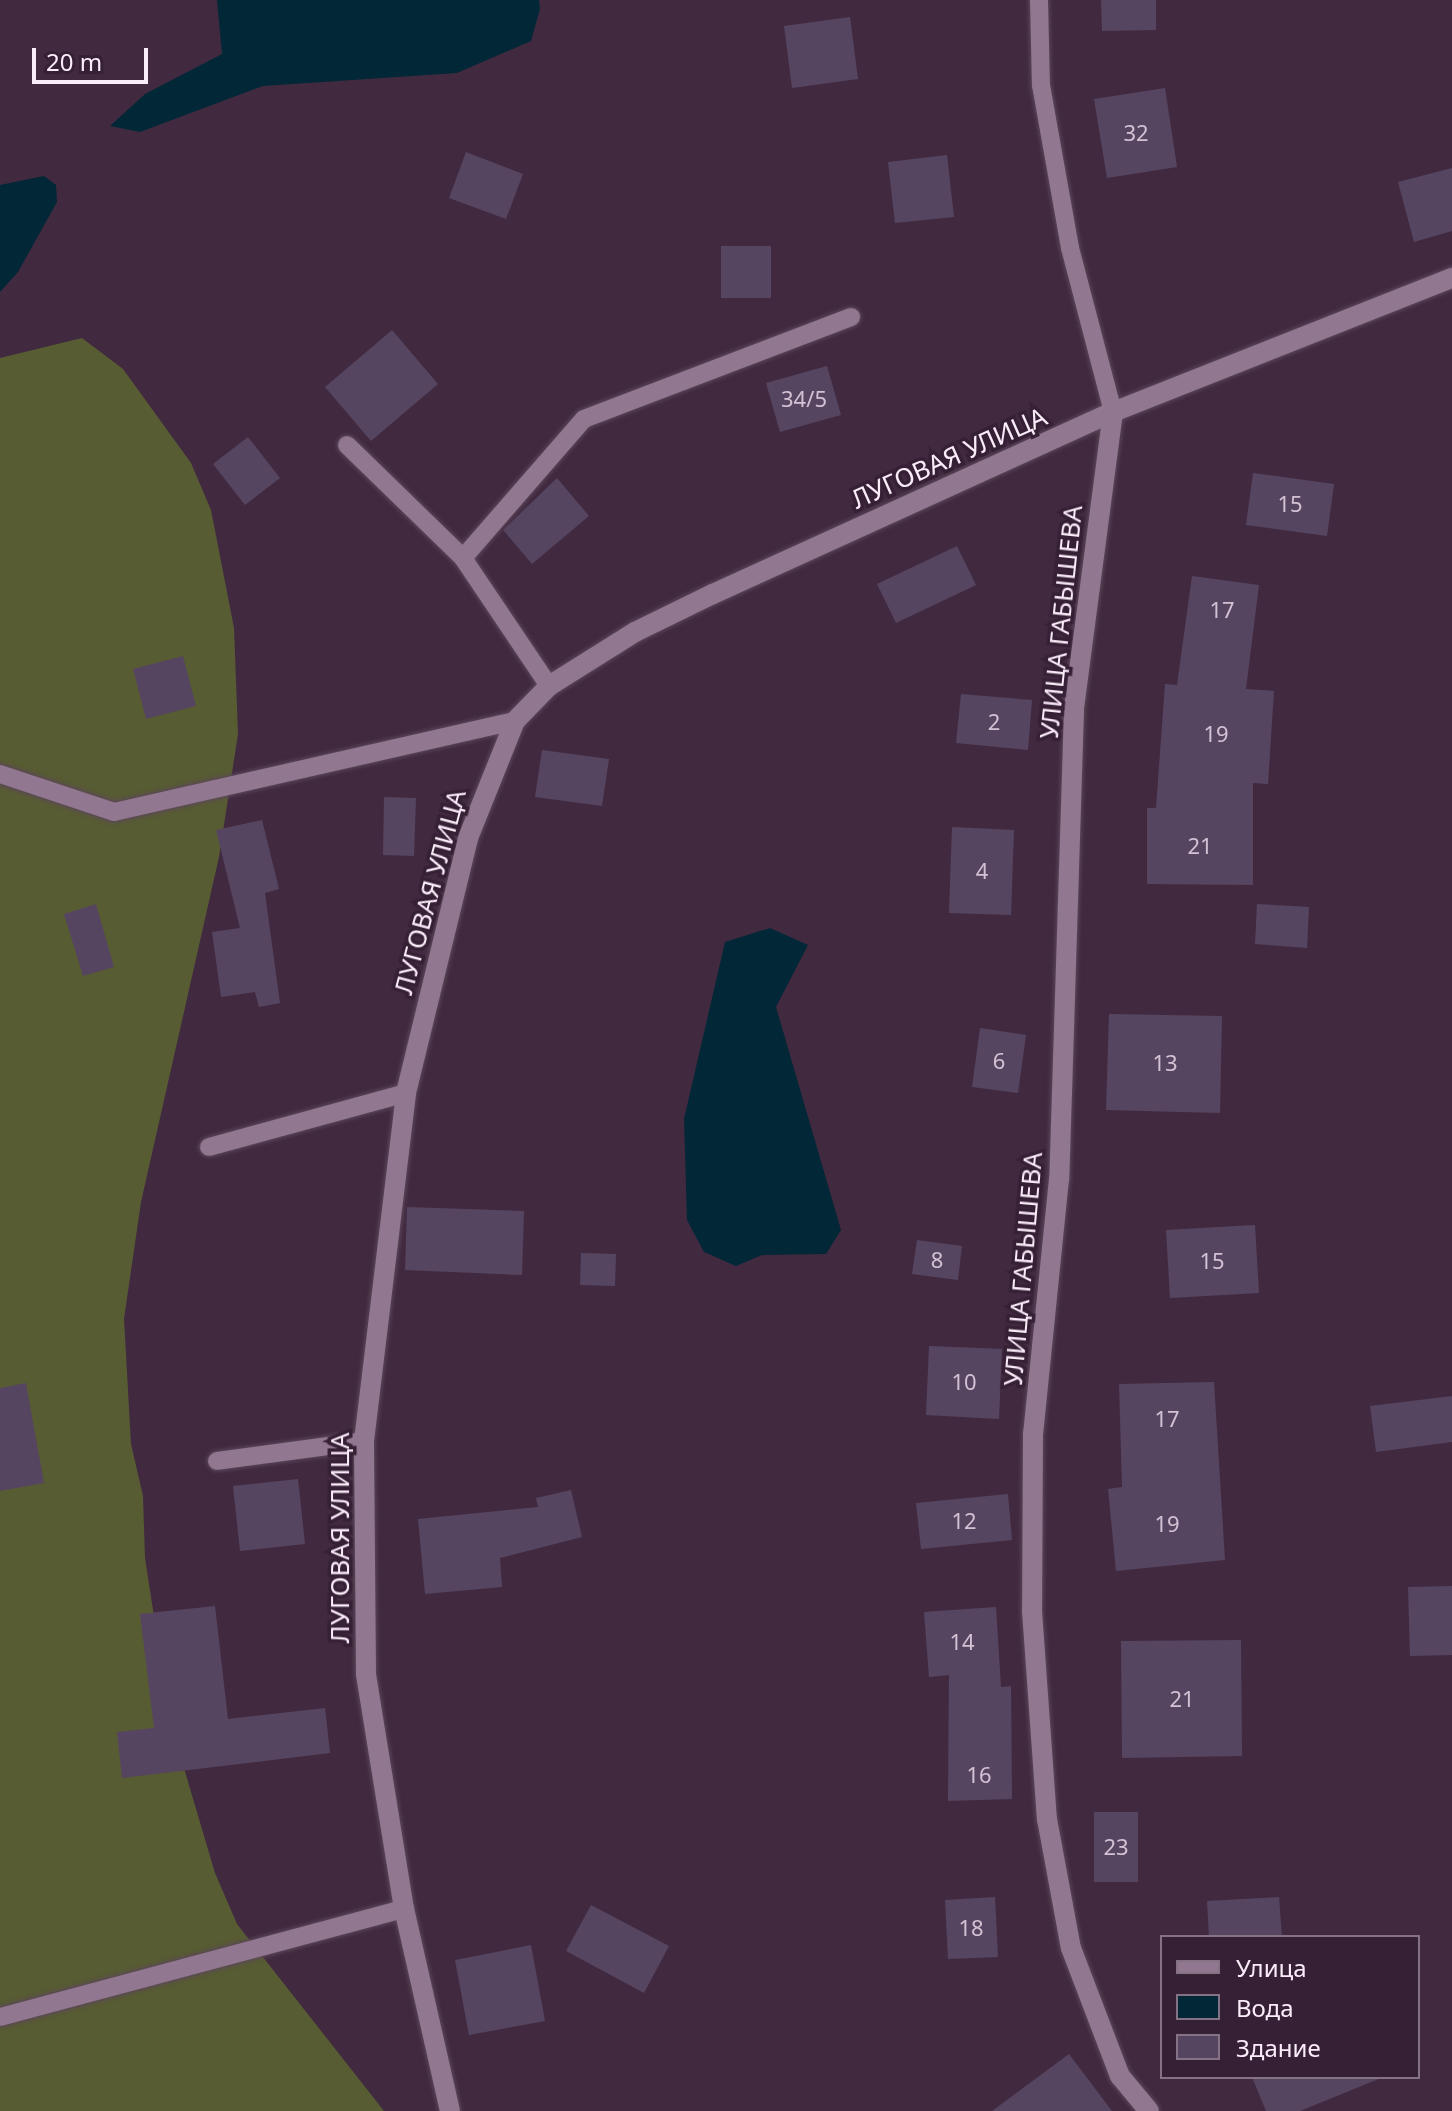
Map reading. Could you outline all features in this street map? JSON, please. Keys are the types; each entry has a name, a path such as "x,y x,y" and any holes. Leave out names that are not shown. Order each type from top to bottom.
{"street":[{"name":"ЛУГОВАЯ УЛИЦА","path":"450,2111 404,1909 366,1674 364,1441 406,1093 468,838 515,721 549,686 635,632 687,606 1113,412 1452,278"},
{"name":"УЛИЦА ГАБЫШЕВА","path":"1113,412 1074,710 1059,1179 1033,1433 1032,1611 1047,1819 1071,1948 1120,2076 1149,2111"}],"lane":[{"path":"1039,0 1041,85 1070,248 1113,412"},
{"path":"463,558 584,419 851,317"},
{"path":"347,445 463,558 549,686"},
{"path":"0,774 114,812 515,721"},
{"path":"209,1147 406,1093"},
{"path":"217,1461 364,1441"},
{"path":"0,2017 404,1909"}],"green space":[{"path":"82,338 123,369 191,463 211,510 234,628 238,734 219,857 141,1202 124,1319 131,1444 143,1496 145,1558 170,1721 215,1873 237,1924 384,2111 0,2111 0,358"}],"water":[{"path":"217,0 539,0 540,9 531,41 457,73 263,86 140,132 110,126 145,94 222,54"},
{"path":"44,176 56,185 57,202 18,272 0,292 0,185"},
{"path":"770,928 808,945 776,1007 841,1230 826,1254 762,1255 736,1266 704,1252 687,1220 684,1119 725,942"}],"building":[{"path":"1101,0 1156,0 1156,30 1102,31"},
{"path":"850,17 858,79 792,88 784,26"},
{"path":"1165,88 1177,167 1107,178 1094,99"},
{"path":"466,152 523,174 506,219 449,198"},
{"path":"947,155 954,217 895,223 888,162"},
{"path":"1452,168 1452,231 1414,242 1398,182"},
{"path":"721,246 771,246 771,298 721,298"},
{"path":"392,330 438,384 371,441 325,387"},
{"path":"827,366 841,415 780,432 766,383"},
{"path":"248,437 280,478 245,505 213,464"},
{"path":"1253,473 1334,484 1327,536 1246,525"},
{"path":"557,478 589,516 532,564 503,530"},
{"path":"957,546 976,585 896,623 877,584"},
{"path":"1192,576 1259,585 1246,689 1274,691 1268,784 1253,783 1253,885 1147,884 1147,808 1156,808 1165,684 1177,685"},
{"path":"183,656 196,706 146,719 133,669"},
{"path":"961,694 1032,700 1028,750 956,743"},
{"path":"542,750 609,759 602,806 535,797"},
{"path":"384,797 416,798 414,856 383,855"},
{"path":"262,820 279,889 265,893 280,1003 259,1007 255,992 221,997 212,932 240,928 216,830"},
{"path":"952,827 1014,830 1011,915 949,913"},
{"path":"96,904 114,967 83,976 64,914"},
{"path":"1257,904 1309,907 1307,948 1255,944"},
{"path":"1109,1014 1222,1016 1220,1113 1106,1110"},
{"path":"980,1028 1026,1035 1018,1093 972,1087"},
{"path":"407,1207 524,1211 522,1275 405,1270"},
{"path":"1255,1225 1259,1293 1170,1298 1166,1230"},
{"path":"917,1240 962,1246 958,1280 912,1274"},
{"path":"581,1253 616,1254 615,1286 580,1285"},
{"path":"929,1346 1002,1349 999,1419 926,1415"},
{"path":"1214,1382 1225,1560 1116,1571 1108,1489 1122,1487 1119,1384"},
{"path":"26,1383 44,1483 0,1491 0,1388"},
{"path":"1452,1396 1452,1442 1376,1452 1370,1406"},
{"path":"298,1479 305,1544 240,1551 233,1486"},
{"path":"571,1490 582,1537 500,1558 502,1587 425,1594 418,1519 538,1507 536,1498"},
{"path":"1008,1494 1012,1540 921,1549 916,1503"},
{"path":"1452,1586 1452,1655 1410,1656 1408,1587"},
{"path":"215,1606 228,1719 325,1708 330,1753 122,1778 117,1732 154,1728 140,1614"},
{"path":"996,1607 1001,1687 1011,1686 1012,1799 948,1801 949,1675 929,1677 924,1612"},
{"path":"1241,1640 1242,1756 1122,1758 1121,1641"},
{"path":"1094,1812 1138,1812 1138,1882 1094,1882"},
{"path":"995,1897 998,1957 948,1959 945,1900"},
{"path":"1279,1897 1282,1935 1209,1935 1207,1901"},
{"path":"591,1905 669,1946 644,1993 566,1951"},
{"path":"531,1945 545,2021 469,2035 455,1960"},
{"path":"1069,2054 1112,2111 992,2111"},
{"path":"1253,2079 1379,2079 1300,2111 1266,2111"}]}
